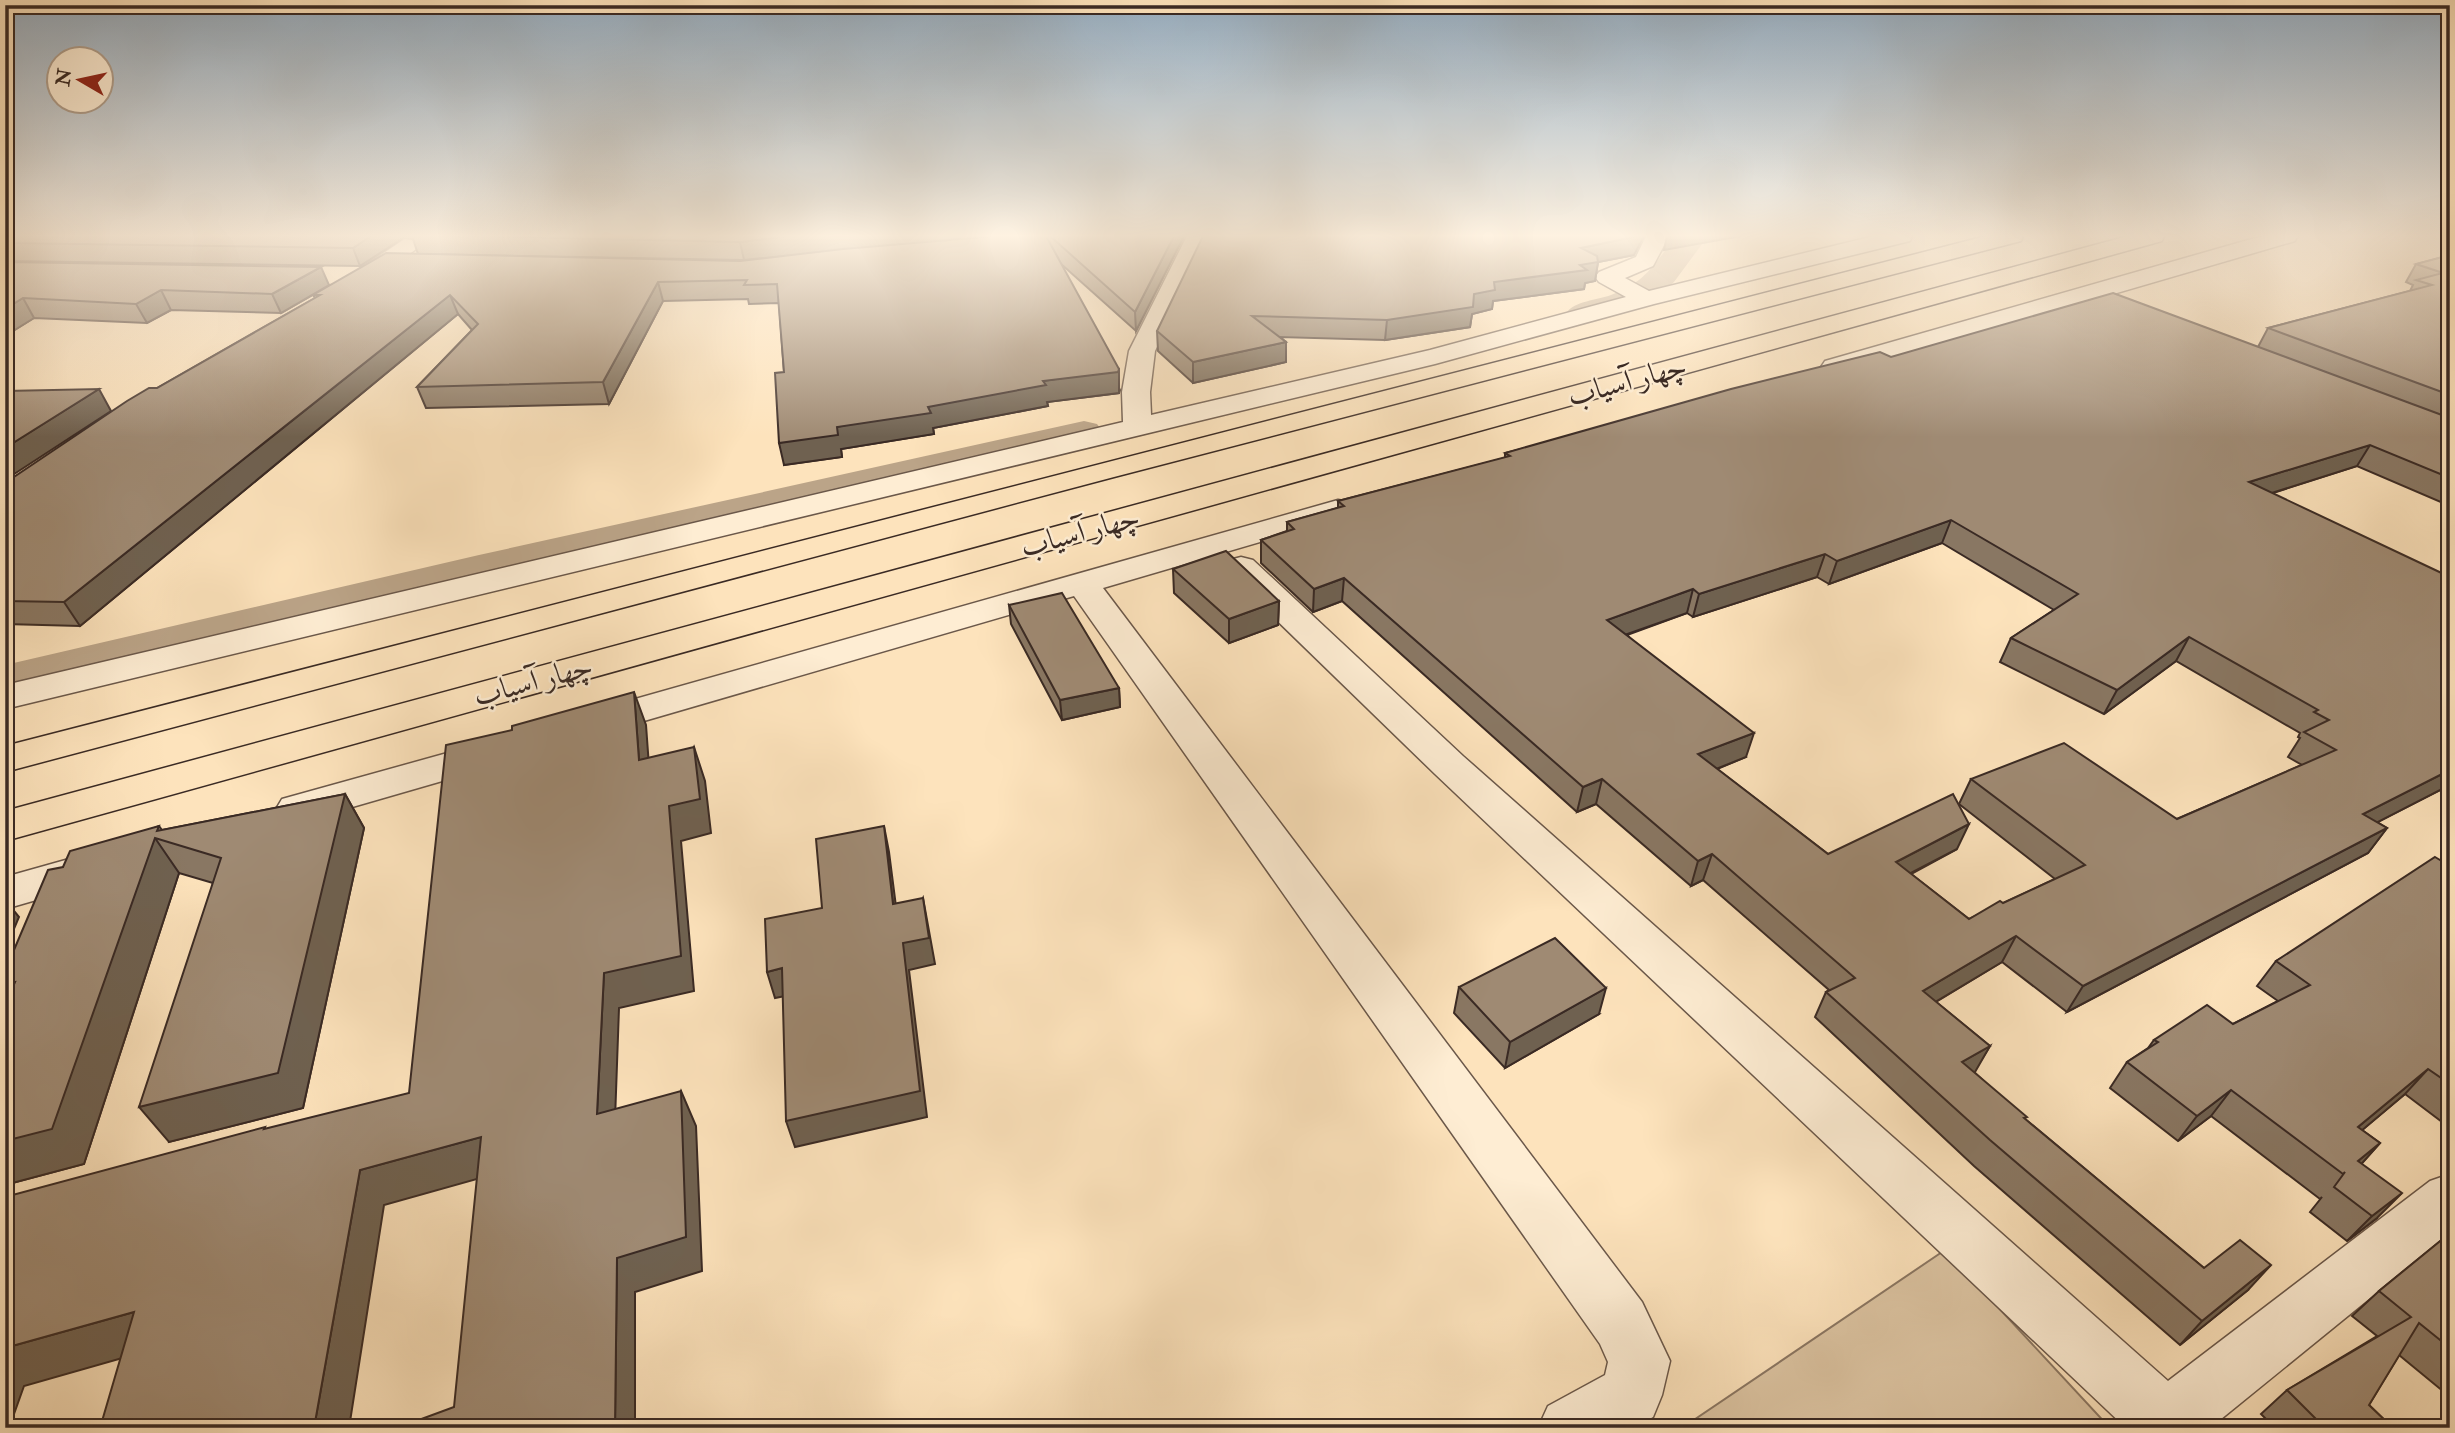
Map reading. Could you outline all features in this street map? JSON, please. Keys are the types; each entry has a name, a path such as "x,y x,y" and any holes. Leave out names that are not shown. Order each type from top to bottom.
{"highway":[{"name":"چهار آسیاب","path":"5,760 1758,303"},
{"name":"چهار آسیاب","path":"5,826 1911,303"}],"street":[{"path":"1137,418 1142,351 1165,303"},
{"path":"5,697 1137,418 1435,356 1600,303"},
{"path":"1807,375 2057,303"},
{"path":"2114,303 2123,306"},
{"path":"558,734 1364,502"},
{"path":"1217,544 1449,765 2170,1425 2450,1199"},
{"path":"1082,583 1621,1323 1639,1361 1631,1395 1570,1428"},
{"path":"262,819 518,746"},
{"path":"5,893 128,858"},
{"path":"41,928 61,877"}],"shaded area":[{"path":"1945,1250 2110,1428 1682,1428"}],"building":[{"path":"5,303 15,303 5,309"},
{"path":"306,303 440,303 64,602 5,601 5,483 127,401 149,388 157,388"},
{"path":"458,303 647,303 603,382 417,387 478,324"},
{"path":"779,303 1083,303 1119,369 1118,372 1043,381 1046,385 928,407 931,413 837,427 838,435 779,443 775,373 784,372"},
{"path":"1125,303 1140,303 1135,312"},
{"path":"1171,303 1473,303 1473,307 1387,320 1252,316 1286,342 1193,362 1157,331"},
{"path":"2079,303 2140,303 2450,418 2450,478 2370,445 2249,482 2450,577 2450,770 2363,814 2387,828 2083,986 2016,936 1923,991 1990,1046 1962,1062 2027,1117 2024,1118 2204,1268 2240,1240 2271,1265 2202,1321 1990,1140 1826,992 1855,978 1712,854 1698,861 1602,779 1583,787 1344,578 1314,589 1261,540 1294,529 1287,522 1344,506 1338,501 1510,456 1505,453 1731,389 1880,352 1891,357","holes":["1951,520 2078,594 2011,638 2117,690 2189,637 2318,710 2314,712 2329,720 2304,732 2336,750 2177,819 2064,743 1971,779 2085,865 2003,903 2000,901 1969,919 1896,862 1969,824 1953,794 1828,854 1698,754 1754,733 1607,620 1693,589 1699,594 1825,554 1837,561"]},
{"path":"2364,303 2450,303 2450,395 2268,328"},
{"path":"99,389 5,448 5,391"},
{"path":"1226,551 1279,601 1229,619 1173,569"},
{"path":"1062,593 1119,688 1060,700 1009,605"},
{"path":"634,692 639,760 694,747 700,799 669,806 681,956 604,973 597,1114 681,1091 686,1237 617,1258 615,1428 397,1428 454,1407 481,1137 360,1170 314,1428 100,1428 134,1312 5,1348 5,1197 265,1127 264,1129 409,1093 446,745 512,730 512,726"},
{"path":"345,794 278,1073 139,1107 221,858 155,838 52,1129 5,1141 5,1005 15,982 5,984 5,971 48,870 63,867 70,851 159,826 157,831"},
{"path":"884,826 893,904 923,898 929,938 903,943 920,1091 786,1121 782,968 767,972 765,919 822,908 816,839"},
{"path":"2435,857 2450,866 2450,1084 2428,1069 2358,1127 2380,1143 2358,1161 2402,1193 2372,1216 2334,1187 2345,1172 2343,1174 2231,1090 2197,1116 2127,1062 2158,1042 2154,1040 2207,1005 2233,1024 2310,985 2276,961"},
{"path":"1555,938 1606,988 1510,1042 1459,987"},
{"path":"2450,1233 2450,1348 2419,1323 2369,1405 2393,1428 2325,1428 2287,1390 2411,1317 2379,1291"}],"waterway":[{"path":"1582,313 1617,303"},
{"path":"5,680 479,568 1084,432"}]}
